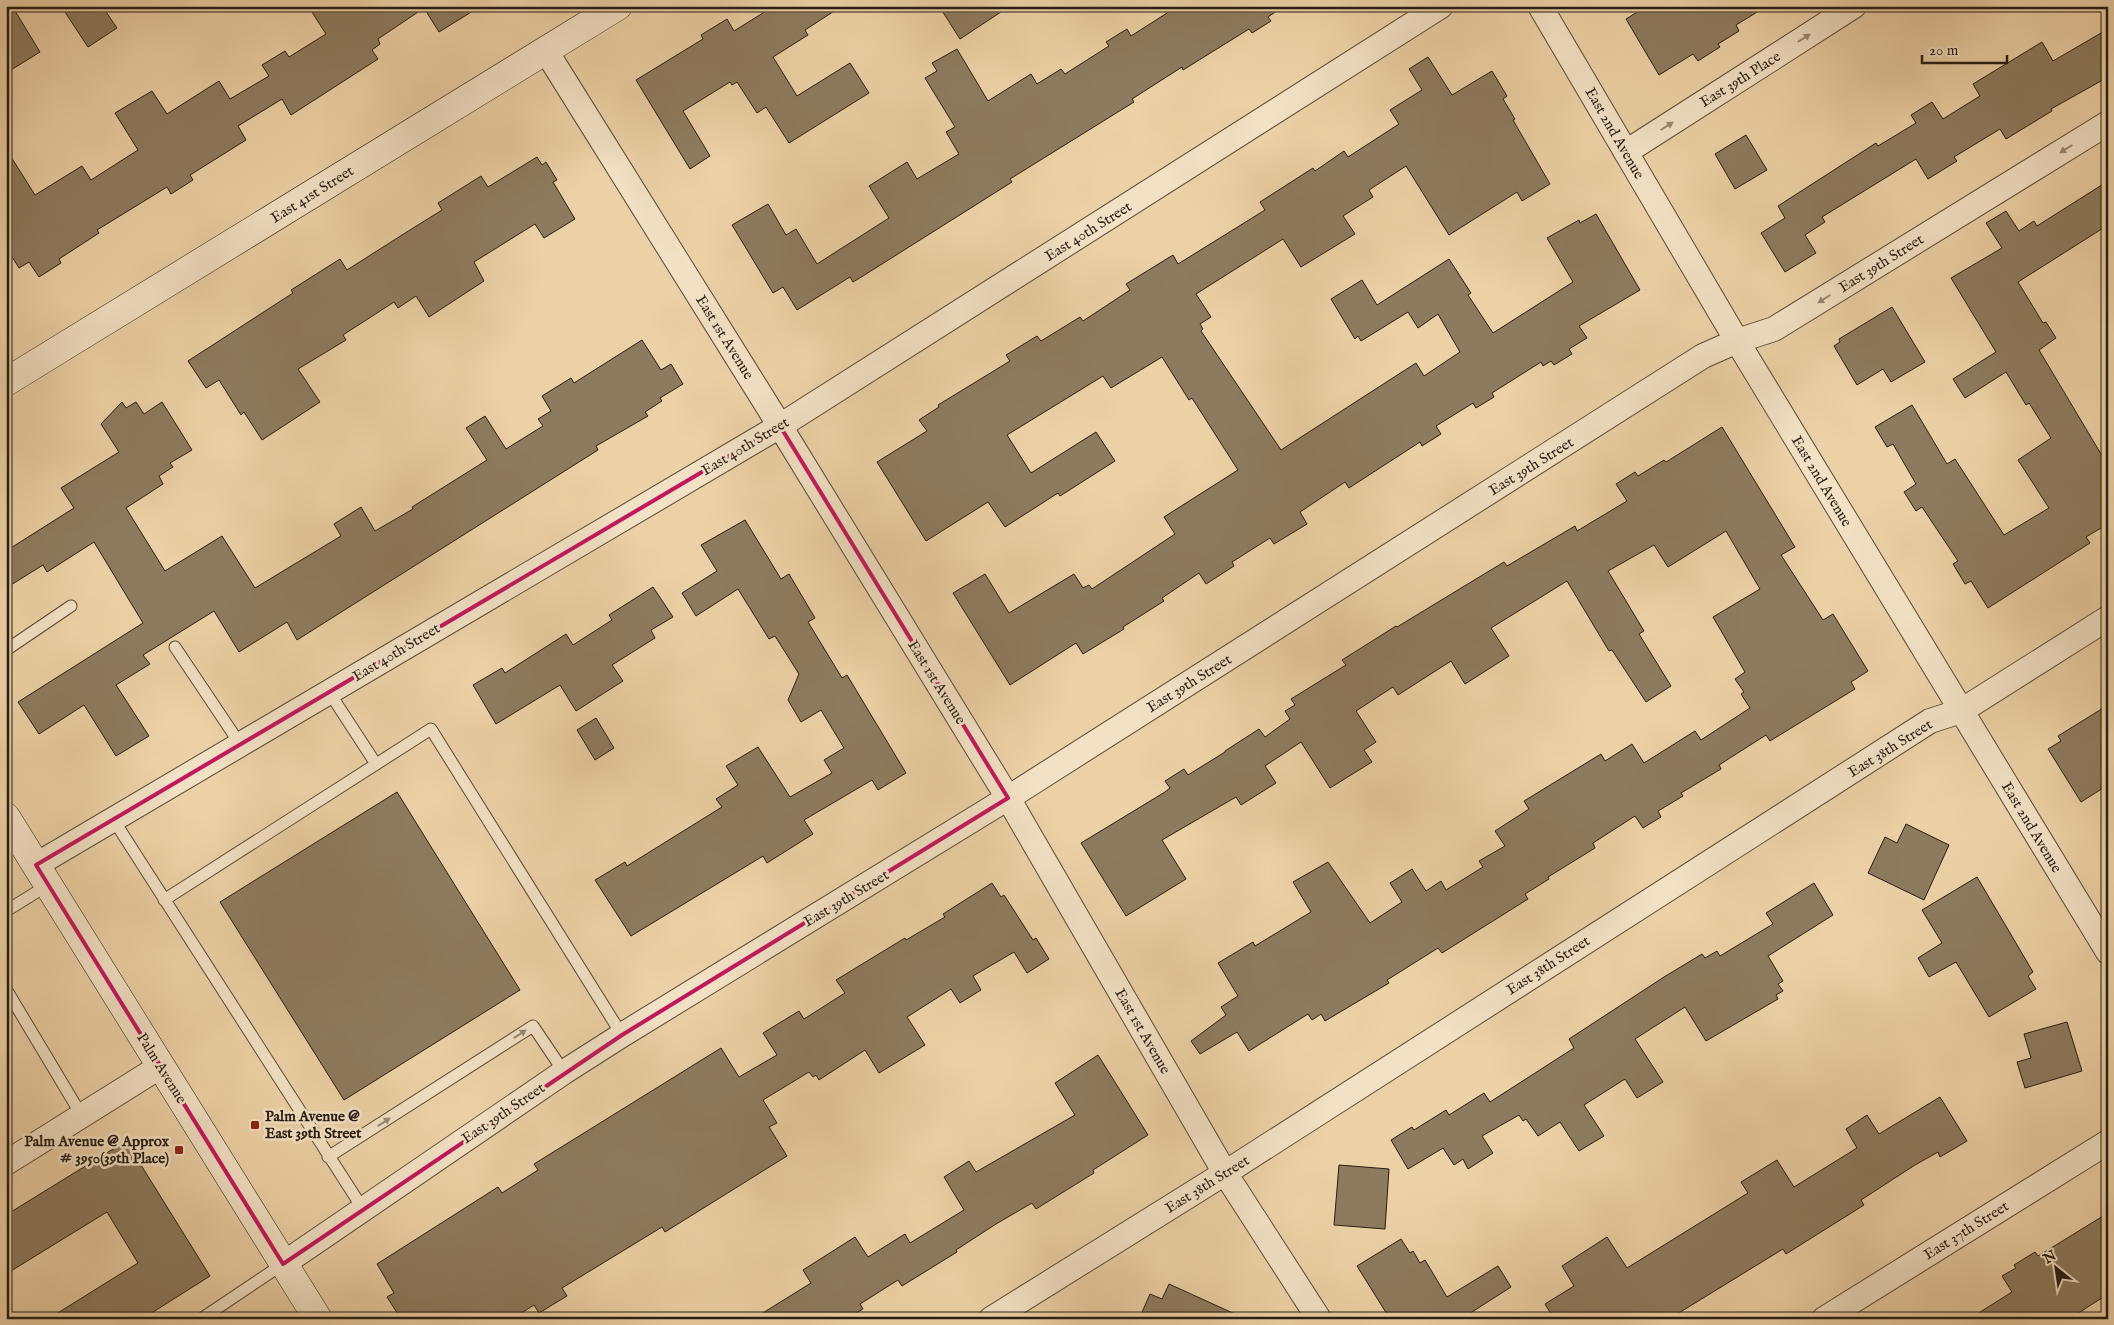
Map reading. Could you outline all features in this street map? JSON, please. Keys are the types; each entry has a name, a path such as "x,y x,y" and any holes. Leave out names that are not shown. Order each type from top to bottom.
{"street":[{"name":"East 41st Street","path":"6,382 618,6"},
{"name":"East 40th Street","path":"42,875 113,819 780,426 1441,6"},
{"name":"East 2nd Avenue","path":"1540,6 1737,341 2108,952"},
{"name":"East 39th Place","path":"1626,152 1854,6"},
{"name":"East 1st Avenue","path":"546,51 780,426 1008,798 1225,1172 1319,1319"},
{"name":"East 39th Street","path":"283,1264 564,1072 1008,798 1703,356 1737,341 1774,329 2108,123"},
{"name":"East 38th Street","path":"991,1319 1225,1172 1930,721 1961,711 2108,618"},
{"name":"Palm Avenue","path":"6,817 17,842 42,875 318,1319"},
{"path":"6,1162 162,1066"},
{"name":"East 37th Street","path":"1824,1319 2108,1142"}],"lane":[{"path":"6,650 71,606"},
{"path":"175,647 240,744"},
{"path":"329,692 376,764"},
{"path":"164,900 431,729 622,1035"},
{"path":"113,819 328,1158 363,1209"},
{"path":"6,911 42,875"},
{"path":"6,989 82,1116"},
{"path":"328,1158 533,1026 564,1072"},
{"path":"201,1319 283,1264"}],"highlighted area":[{"path":"780,426 1008,798 622,1035 283,1264 36,865"}],"building":[{"path":"6,6 12,6 40,52 6,73"},
{"path":"61,6 102,6 117,28 88,47"},
{"path":"308,6 481,6 439,32 424,8 378,39 380,44 372,50 378,59 291,115 282,99 238,126 246,140 190,175 193,180 171,194 167,187 97,230 99,233 59,259 61,263 39,277 29,262 19,268 6,247 6,149 35,195 82,166 91,180 138,150 115,113 152,91 167,114 219,81 230,99 269,76 262,65 285,51 289,57 326,34"},
{"path":"774,6 842,6 805,30 808,35 773,57 797,96 850,63 869,93 789,143 766,107 757,113 737,82 732,85 730,82 683,111 710,156 690,169 636,80 703,39 701,35 727,19 734,31"},
{"path":"939,6 1010,6 960,39"},
{"path":"1178,6 1284,6 1268,17 1271,21 1252,33 1249,29 1183,70 1182,67 1132,99 1134,102 1010,179 1012,182 863,276 853,282 850,277 797,310 783,287 773,293 732,225 768,204 786,235 796,229 817,264 889,218 869,186 907,162 917,179 959,154 946,132 955,127 925,78 937,71 932,63 957,49 988,101 1031,74 1037,84 1061,69 1065,74 1109,46 1106,42 1127,29 1131,36"},
{"path":"1647,6 1767,6 1736,25 1739,31 1718,44 1720,47 1698,61 1693,54 1659,75 1626,19"},
{"path":"2108,29 2108,77 2051,109 2052,111 2006,139 2000,129 1954,157 1957,161 1928,179 1916,159 1822,217 1825,222 1805,235 1816,253 1785,272 1761,233 1785,218 1778,206 1876,143 1878,146 1916,123 1911,115 1932,102 1943,119 1980,96 1973,84 2042,42 2053,61"},
{"path":"1428,57 1452,95 1492,71 1507,96 1503,99 1515,119 1513,120 1550,184 1522,201 1517,192 1449,235 1406,166 1369,190 1373,197 1343,216 1355,234 1301,267 1283,239 1196,294 1211,317 1200,324 1203,329 1201,331 1281,450 1416,363 1424,376 1460,352 1438,314 1418,328 1408,312 1361,341 1358,336 1355,339 1331,299 1362,280 1377,305 1449,259 1471,293 1468,295 1493,333 1573,282 1547,238 1579,220 1580,223 1596,214 1640,290 1579,326 1587,338 1569,349 1572,354 1554,365 1551,361 1543,366 1541,362 1492,393 1494,397 1476,408 1473,403 1436,426 1441,434 1422,446 1420,442 1349,488 1345,482 1300,512 1307,524 1274,544 1270,538 1232,562 1234,566 1206,584 1199,573 1162,598 1164,601 1123,627 1124,629 1083,654 1076,643 1010,685 953,593 985,574 1009,613 1074,574 1083,588 1089,585 1092,589 1175,534 1164,517 1238,470 1192,398 1189,400 1162,357 1111,388 1103,376 1007,435 1031,473 1096,432 1115,461 1060,496 1058,493 1005,527 988,502 926,541 877,462 927,431 919,420 939,407 938,405 1010,361 1006,355 1037,336 1041,341 1080,317 1083,321 1130,290 1126,284 1173,255 1178,264 1265,210 1260,202 1313,168 1315,171 1344,151 1348,157 1399,124 1390,110 1422,90 1409,69"},
{"path":"1746,135 1767,170 1735,189 1715,154"},
{"path":"537,157 542,165 546,162 557,180 553,182 575,219 544,238 535,224 474,262 484,281 429,317 416,296 398,308 394,302 343,335 346,340 298,369 320,402 262,440 244,412 241,415 219,380 206,388 188,361 293,293 291,290 340,259 347,270 442,210 438,203 481,176 488,187"},
{"path":"2108,181 2108,225 2018,282 2043,323 2046,322 2056,338 2039,350 2101,454 2108,450 2108,524 2086,537 2090,543 1988,608 1971,581 1965,584 1953,564 1958,561 1922,507 1916,511 1904,492 1916,484 1893,444 1887,447 1875,427 1912,405 1947,464 1955,459 2004,535 2049,508 2018,460 2051,438 2029,403 2026,405 2006,372 1965,398 1953,379 1996,352 1951,278 2002,248 1986,223 2006,211 2019,231 2034,221 2037,226"},
{"path":"1892,307 1925,362 1891,382 1883,369 1857,385 1834,346 1840,342 1839,339"},
{"path":"642,340 661,370 671,364 683,384 660,398 662,401 645,412 648,416 596,446 598,450 297,640 287,622 239,652 214,611 143,655 150,664 116,685 149,736 116,756 84,705 39,734 18,702 143,623 94,542 47,572 43,565 6,588 6,551 74,508 61,488 119,452 101,424 122,402 126,408 136,402 144,414 162,402 192,450 170,463 173,467 159,476 163,484 126,508 165,571 222,536 255,588 341,536 334,524 361,507 375,531 413,509 412,507 487,460 466,428 485,416 506,449 543,426 538,419 551,411 542,396 571,378 574,383"},
{"path":"1722,427 1795,547 1781,555 1823,620 1833,614 1868,671 1851,682 1855,689 1770,741 1766,735 1719,765 1721,769 1681,793 1683,796 1658,811 1661,817 1643,828 1635,816 1593,843 1595,848 1548,877 1549,879 1525,894 1528,899 1442,953 1438,948 1387,980 1389,983 1325,1021 1321,1014 1312,1020 1308,1014 1249,1051 1237,1032 1200,1054 1191,1041 1226,1015 1221,1007 1238,996 1218,963 1253,942 1255,946 1311,912 1293,882 1328,862 1370,923 1402,902 1390,883 1412,869 1426,891 1441,881 1446,890 1483,867 1479,861 1505,846 1495,831 1529,809 1524,801 1601,754 1605,761 1632,744 1644,763 1695,731 1701,740 1750,708 1741,694 1744,692 1735,679 1745,672 1713,617 1760,589 1726,531 1668,567 1654,545 1608,571 1644,631 1639,634 1671,686 1646,702 1612,650 1609,651 1567,581 1491,628 1509,656 1465,684 1451,661 1398,695 1393,687 1356,711 1376,742 1364,750 1372,762 1330,788 1301,742 1265,766 1276,783 1241,805 1236,797 1162,840 1186,879 1126,916 1081,843 1165,792 1170,788 1165,781 1184,769 1188,775 1259,729 1265,737 1290,719 1285,711 1295,705 1291,699 1346,665 1342,660 1504,562 1507,566 1575,526 1577,531 1627,501 1616,484 1635,472 1638,476 1664,460 1666,462"},
{"path":"745,520 781,579 789,574 815,618 808,622 842,678 847,675 906,773 878,790 872,780 804,820 813,834 767,863 763,856 631,936 595,880 625,862 627,866 722,807 716,799 738,785 726,766 758,747 790,797 832,773 824,760 844,748 821,710 801,722 788,700 799,674 775,636 769,639 738,589 696,616 682,593 717,571 701,545"},
{"path":"653,587 673,617 651,630 655,638 612,665 623,681 576,711 560,685 496,724 473,685 502,668 505,673 566,634 573,645 612,620 609,615"},
{"path":"2108,705 2108,785 2081,802 2048,749 2061,741 2058,736"},
{"path":"596,718 614,748 595,760 577,730"},
{"path":"397,792 520,990 344,1100 220,902"},
{"path":"1906,824 1949,845 1924,900 1868,873 1885,837 1897,843"},
{"path":"1977,877 2033,972 2028,976 2036,989 1989,1017 1956,962 1929,977 1918,958 1942,943 1922,910"},
{"path":"992,883 1001,897 1004,895 1033,940 1036,938 1049,959 1027,973 1014,952 973,976 981,990 960,1003 951,989 907,1017 925,1045 879,1073 865,1050 819,1080 816,1075 813,1077 809,1072 763,1100 777,1123 769,1127 787,1156 665,1232 662,1227 562,1288 567,1296 539,1313 534,1305 512,1319 401,1319 387,1297 394,1293 377,1264 498,1187 502,1193 538,1170 534,1164 721,1048 739,1077 777,1055 763,1033 799,1011 804,1019 845,993 836,980 905,938 906,940 945,917 943,914"},
{"path":"1814,883 1833,915 1768,956 1783,981 1778,984 1783,991 1776,995 1778,999 1706,1041 1685,1007 1635,1039 1663,1082 1637,1098 1625,1079 1584,1105 1604,1136 1579,1151 1560,1122 1538,1136 1526,1119 1523,1121 1519,1115 1482,1136 1493,1153 1468,1169 1463,1159 1454,1165 1443,1148 1408,1169 1391,1140 1412,1127 1414,1130 1446,1110 1449,1115 1484,1093 1490,1102 1574,1048 1569,1039 1664,977 1702,954 1705,958 1717,951 1720,956 1773,924 1766,913"},
{"path":"2067,1022 2082,1071 2025,1088 2017,1062 2031,1058 2024,1034"},
{"path":"1098,1055 1148,1135 1093,1170 1094,1173 1036,1209 1032,1203 996,1224 956,1250 957,1252 902,1286 898,1280 860,1304 863,1309 846,1319 753,1319 811,1283 803,1270 855,1237 868,1257 905,1234 910,1243 964,1210 944,1177 969,1161 976,1172 1075,1115 1055,1083"},
{"path":"1940,1097 1967,1141 1940,1157 1938,1152 1915,1165 1861,1200 1864,1205 1786,1254 1783,1249 1669,1319 1554,1319 1545,1304 1574,1286 1562,1266 1607,1237 1627,1268 1748,1193 1741,1182 1777,1160 1794,1187 1857,1148 1846,1129 1867,1115 1879,1134"},
{"path":"126,1141 210,1276 142,1319 48,1319 138,1263 107,1212 6,1274 6,1215"},
{"path":"1339,1165 1389,1169 1385,1229 1334,1225"},
{"path":"2108,1213 2108,1294 2069,1319 1969,1319 2012,1292 2002,1276 2016,1268 2014,1265 2035,1252 2038,1256"},
{"path":"1401,1239 1410,1253 1413,1251 1420,1263 1425,1260 1447,1297 1498,1266 1511,1287 1461,1319 1390,1319 1357,1266"},
{"path":"1169,1284 1246,1319 1139,1319 1150,1294 1162,1299"}],"place":[{"name":"Palm Avenue @ East 39th Street","path":"255,1125"},
{"name":"Palm Avenue @ Approx # 3950(39th Place)","path":"179,1150"}]}
